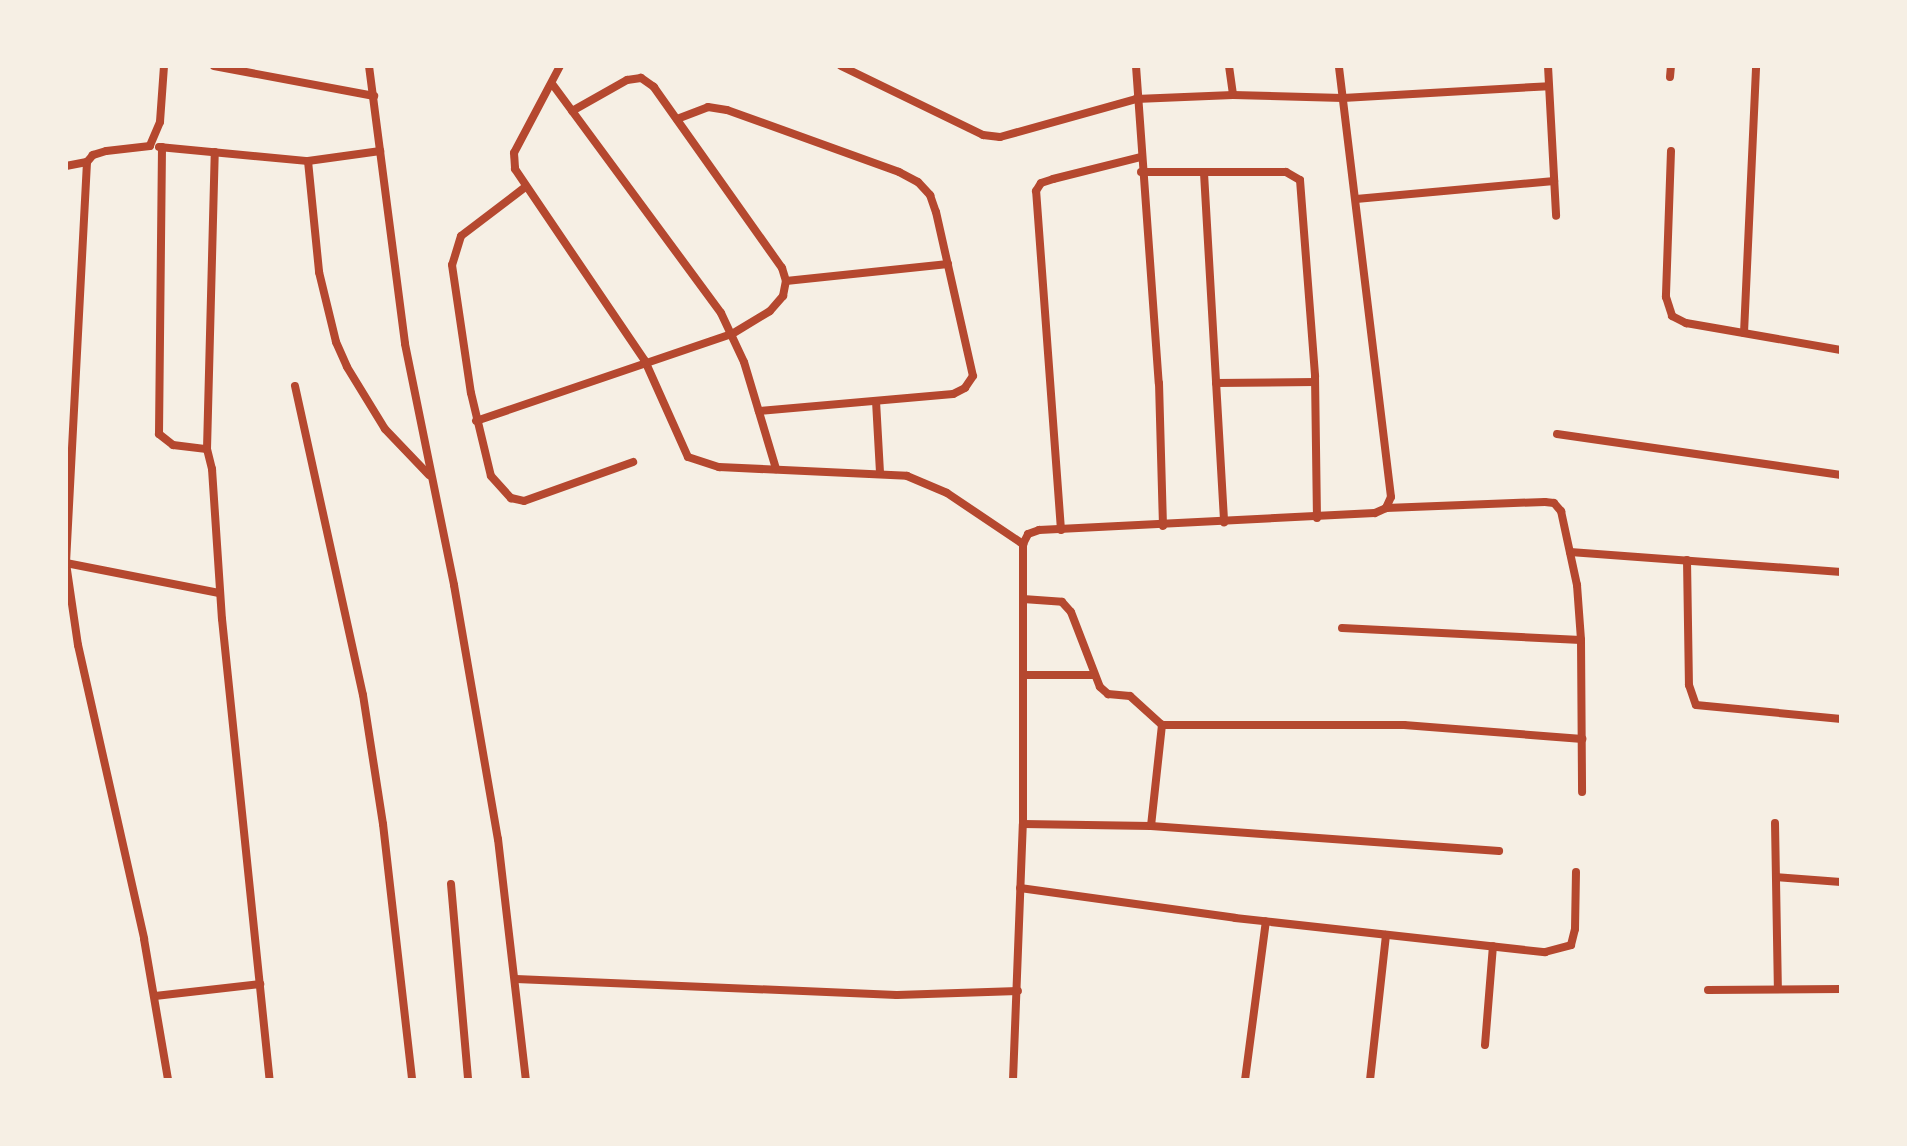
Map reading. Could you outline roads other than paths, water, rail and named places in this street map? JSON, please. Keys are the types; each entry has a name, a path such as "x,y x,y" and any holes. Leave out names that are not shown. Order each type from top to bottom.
{"street":[{"path":"150,146 160,122 164,66"},
{"path":"214,66 374,96"},
{"path":"369,66 405,344 488,781 516,979 526,1080"},
{"path":"560,66 553,85 514,153 515,169 524,188 645,361 688,457 719,467 907,476 927,483 1023,544"},
{"path":"841,66 983,135 1000,137 1136,99 1233,95 1343,98 1549,86"},
{"path":"1136,66 1141,172 1159,383 1163,526"},
{"path":"1229,66 1233,95"},
{"path":"1339,66 1391,497 1386,508"},
{"path":"1548,66 1556,216"},
{"path":"1670,77 1671,66"},
{"path":"1744,333 1756,66"},
{"path":"476,421 645,361 732,334 770,311 783,296 786,281 782,268 654,87 641,78 613,86 572,111"},
{"path":"553,85 732,334 776,469"},
{"path":"677,119 708,107 727,110 918,182 930,195 973,376 965,388 953,394 759,411"},
{"path":"168,1080 155,996 78,645 66,563 68,429 87,162 93,155 106,151 150,146 308,161 380,151"},
{"path":"162,147 159,434 173,445 207,449"},
{"path":"1671,151 1668,308 1672,316 1686,323 1841,350"},
{"path":"215,152 207,449 212,469 219,593 270,1080"},
{"path":"1061,530 1036,191 1041,183 1053,179 1141,157"},
{"path":"308,161 319,272 336,342 347,367 385,429 430,476"},
{"path":"66,166 87,162"},
{"path":"1141,172 1286,172 1300,180 1315,382 1317,518"},
{"path":"1204,173 1224,522"},
{"path":"1356,199 1554,181"},
{"path":"524,188 461,236 455,250 452,282 476,421 491,476 511,498 524,501 633,462"},
{"path":"786,281 948,264"},
{"path":"1216,383 1315,382"},
{"path":"295,386 363,695 383,824 412,1080"},
{"path":"876,401 880,473"},
{"path":"1557,434 1841,475"},
{"path":"1013,1080 1023,824 1023,544 1028,534 1317,518 1375,513 1386,508 1554,503 1561,511 1570,552 1581,640 1582,792"},
{"path":"1570,552 1841,572"},
{"path":"1687,560 1689,685 1696,705 1703,709 1841,719"},
{"path":"66,563 219,593"},
{"path":"1023,599 1062,602 1071,612 1094,675 1108,694 1130,696 1162,725 1404,725 1582,739"},
{"path":"1342,628 1581,640"},
{"path":"1023,675 1094,675"},
{"path":"1151,826 1162,725"},
{"path":"1775,823 1778,988"},
{"path":"1023,824 1151,826 1499,851"},
{"path":"1020,888 1266,921 1545,952 1571,945 1575,929 1576,872"},
{"path":"1776,877 1841,882"},
{"path":"451,884 468,1080"},
{"path":"1245,1080 1266,921"},
{"path":"1370,1080 1386,935"},
{"path":"1485,1045 1493,946"},
{"path":"516,979 897,995 1018,991"},
{"path":"155,996 260,984"},
{"path":"1708,990 1841,989"}]}
